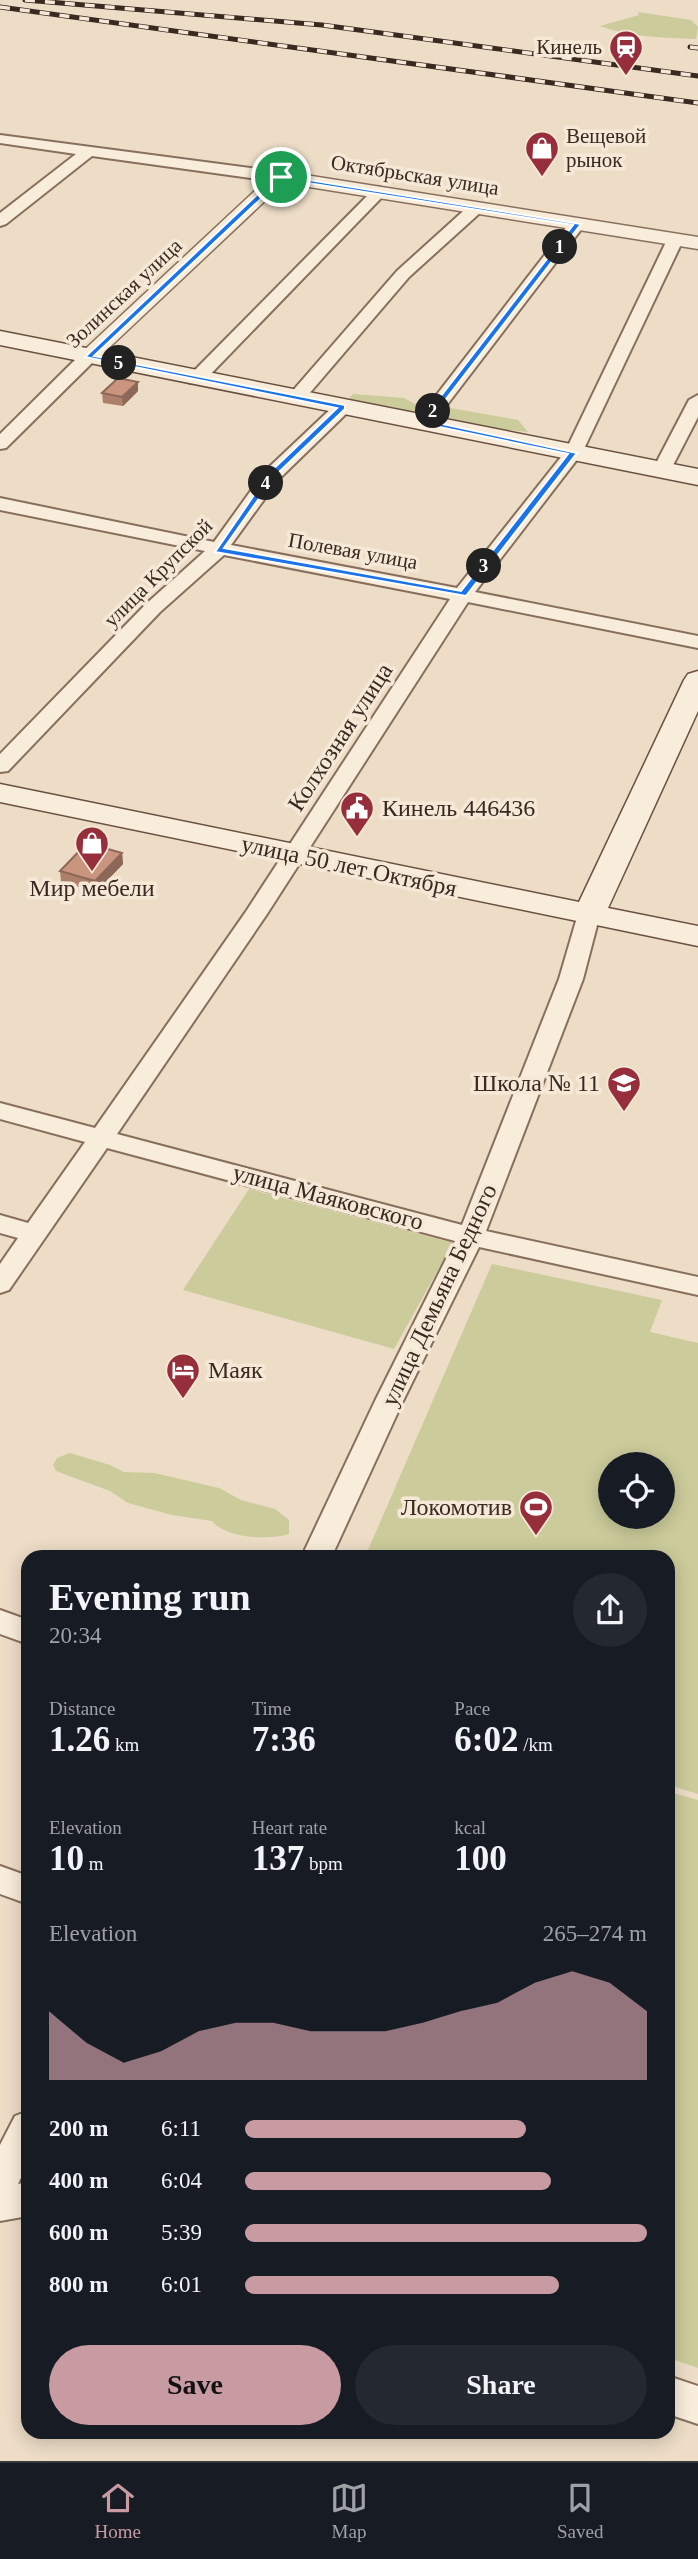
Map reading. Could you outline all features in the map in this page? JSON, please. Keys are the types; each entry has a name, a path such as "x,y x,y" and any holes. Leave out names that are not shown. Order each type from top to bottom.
{"main road":[{"path":"0,338 698,477"},
{"name":"улица Демьяна Бедного","path":"589,914 698,680"},
{"name":"улица 50 лет Октября","path":"0,793 698,936"}],"street":[{"name":"Октябрьская улица","path":"0,139 281,177 698,243"},
{"path":"0,222 90,150"},
{"name":"Золинская улица","path":"0,444 88,357 281,177"},
{"path":"196,379 379,192"},
{"path":"296,398 403,274 476,208"},
{"path":"424,423 578,224"},
{"name":"Колхозная улица","path":"0,1284 295,855 463,594 573,453 675,240"},
{"path":"662,469 698,400"},
{"name":"улица Крупской","path":"0,766 153,608 218,550 272,475 343,407"},
{"name":"Полевая улица","path":"0,504 218,550 463,594 698,642"},
{"name":"улица Демьяна Бедного","path":"320,1550 389,1401 471,1236 570,979 589,914"},
{"name":"улица Маяковского","path":"0,1111 471,1236 698,1286"},
{"path":"0,1224 35,1234"},
{"path":"0,1622 21,1630"},
{"path":"0,1880 21,1888"},
{"path":"0,2182 21,2141"},
{"path":"0,2204 21,2200"},
{"path":"675,2397 698,2405"}],"green space":[{"path":"638,12 691,20 698,27 696,39 635,35 600,26 639,15"},
{"path":"353,394 404,398 426,410 450,408 518,420 528,432 478,427 450,419 361,407 348,400"},
{"path":"249,1189 453,1243 394,1349 183,1290"},
{"name":"Локомотив","path":"492,1264 662,1300 650,1332 698,1343 698,1794 675,1787 675,1550 368,1550"},
{"path":"70,1453 124,1472 154,1473 219,1488 241,1500 275,1509 289,1520 289,1534 271,1537 238,1535 212,1521 172,1515 128,1503 110,1491 56,1471 53,1465 57,1458"},
{"path":"675,1794 698,1800 698,2368 675,2360"}],"building":[{"path":"118,378 138,382 122,397 102,393"},
{"path":"87,843 122,853 95,881 60,871"}],"railway":[{"path":"25,0 322,25 698,76"},
{"path":"0,7 698,103"},
{"path":"690,47 698,48"}],"place":[{"name":"Кинель","path":"626,77"},
{"name":"Вещевой рынок","path":"542,178"},
{"name":"Кинель 446436","path":"357,838"},
{"name":"Мир мебели","path":"92,873"},
{"name":"Школа № 11","path":"624,1113"},
{"name":"Маяк","path":"183,1400"},
{"name":"Локомотив","path":"536,1537"}],"route":[{"path":"281,177 578,224 424,423 573,453 463,594 218,550 272,475 343,407 88,357 281,177"}]}
